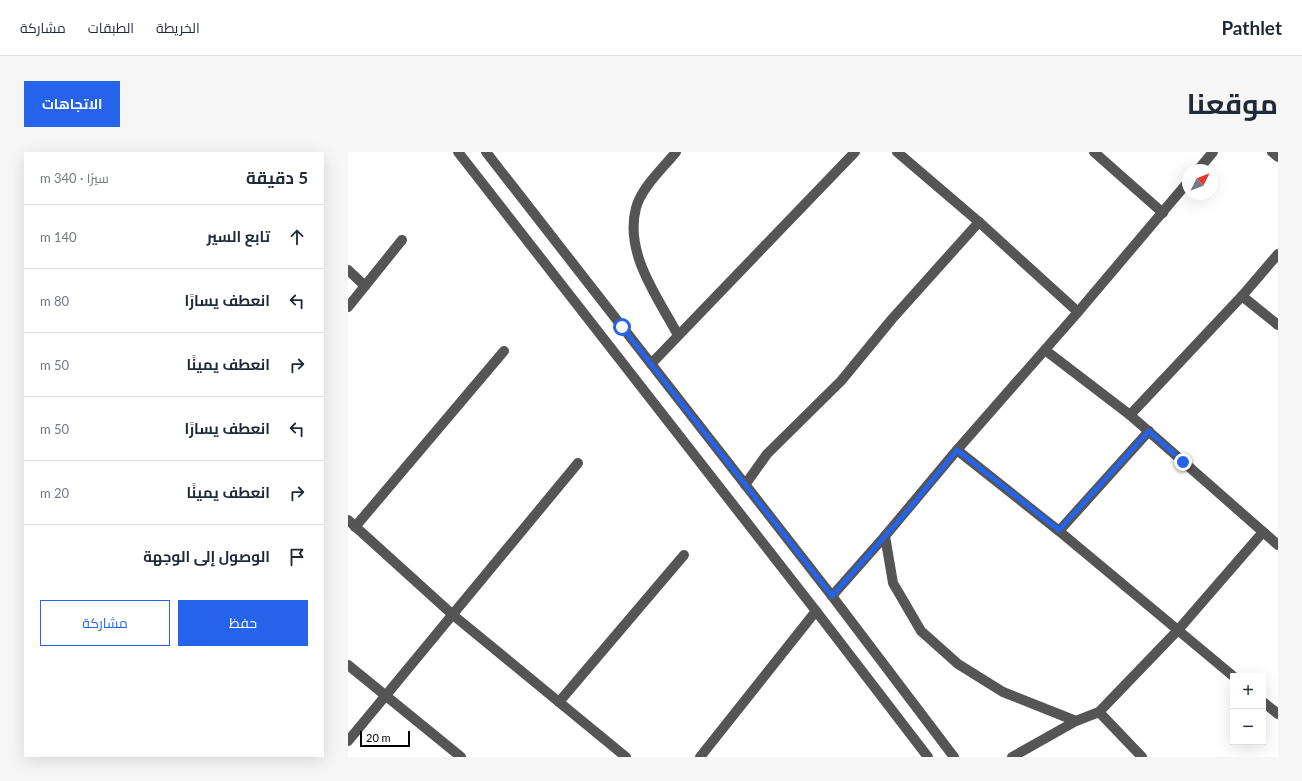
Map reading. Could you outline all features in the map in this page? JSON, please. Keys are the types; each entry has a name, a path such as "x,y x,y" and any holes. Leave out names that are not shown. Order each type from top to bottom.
{"street":[{"path":"458,152 928,757"},
{"path":"486,152 832,596 954,757"},
{"path":"676,152 649,183 636,208 634,241 646,276 678,335"},
{"path":"651,364 855,152"},
{"path":"897,152 979,222 1078,312"},
{"path":"1094,152 1163,213"},
{"path":"1203,164 1213,152"},
{"path":"1272,152 1278,157"},
{"path":"832,596 1182,189"},
{"path":"745,485 767,454 842,380 892,319 979,222"},
{"path":"348,307 402,240"},
{"path":"1130,415 1242,296 1278,254"},
{"path":"348,270 365,286"},
{"path":"1242,296 1278,325"},
{"path":"1045,350 1130,415 1278,545"},
{"path":"504,351 352,523 453,615 626,757"},
{"path":"1059,530 1149,431"},
{"path":"957,450 1059,530 1230,673"},
{"path":"348,741 578,463"},
{"path":"1012,757 1076,721 1099,712 1178,630 1263,532"},
{"path":"885,536 893,583 921,631 958,664 1003,692 1076,721"},
{"path":"559,702 684,555"},
{"path":"700,757 816,611"},
{"path":"348,665 385,697 461,757"},
{"path":"1266,704 1278,714"},
{"path":"1099,712 1142,757"}],"route":[{"path":"622,327 832,596 909,509 957,450 1059,530 1149,431 1183,462"}]}
